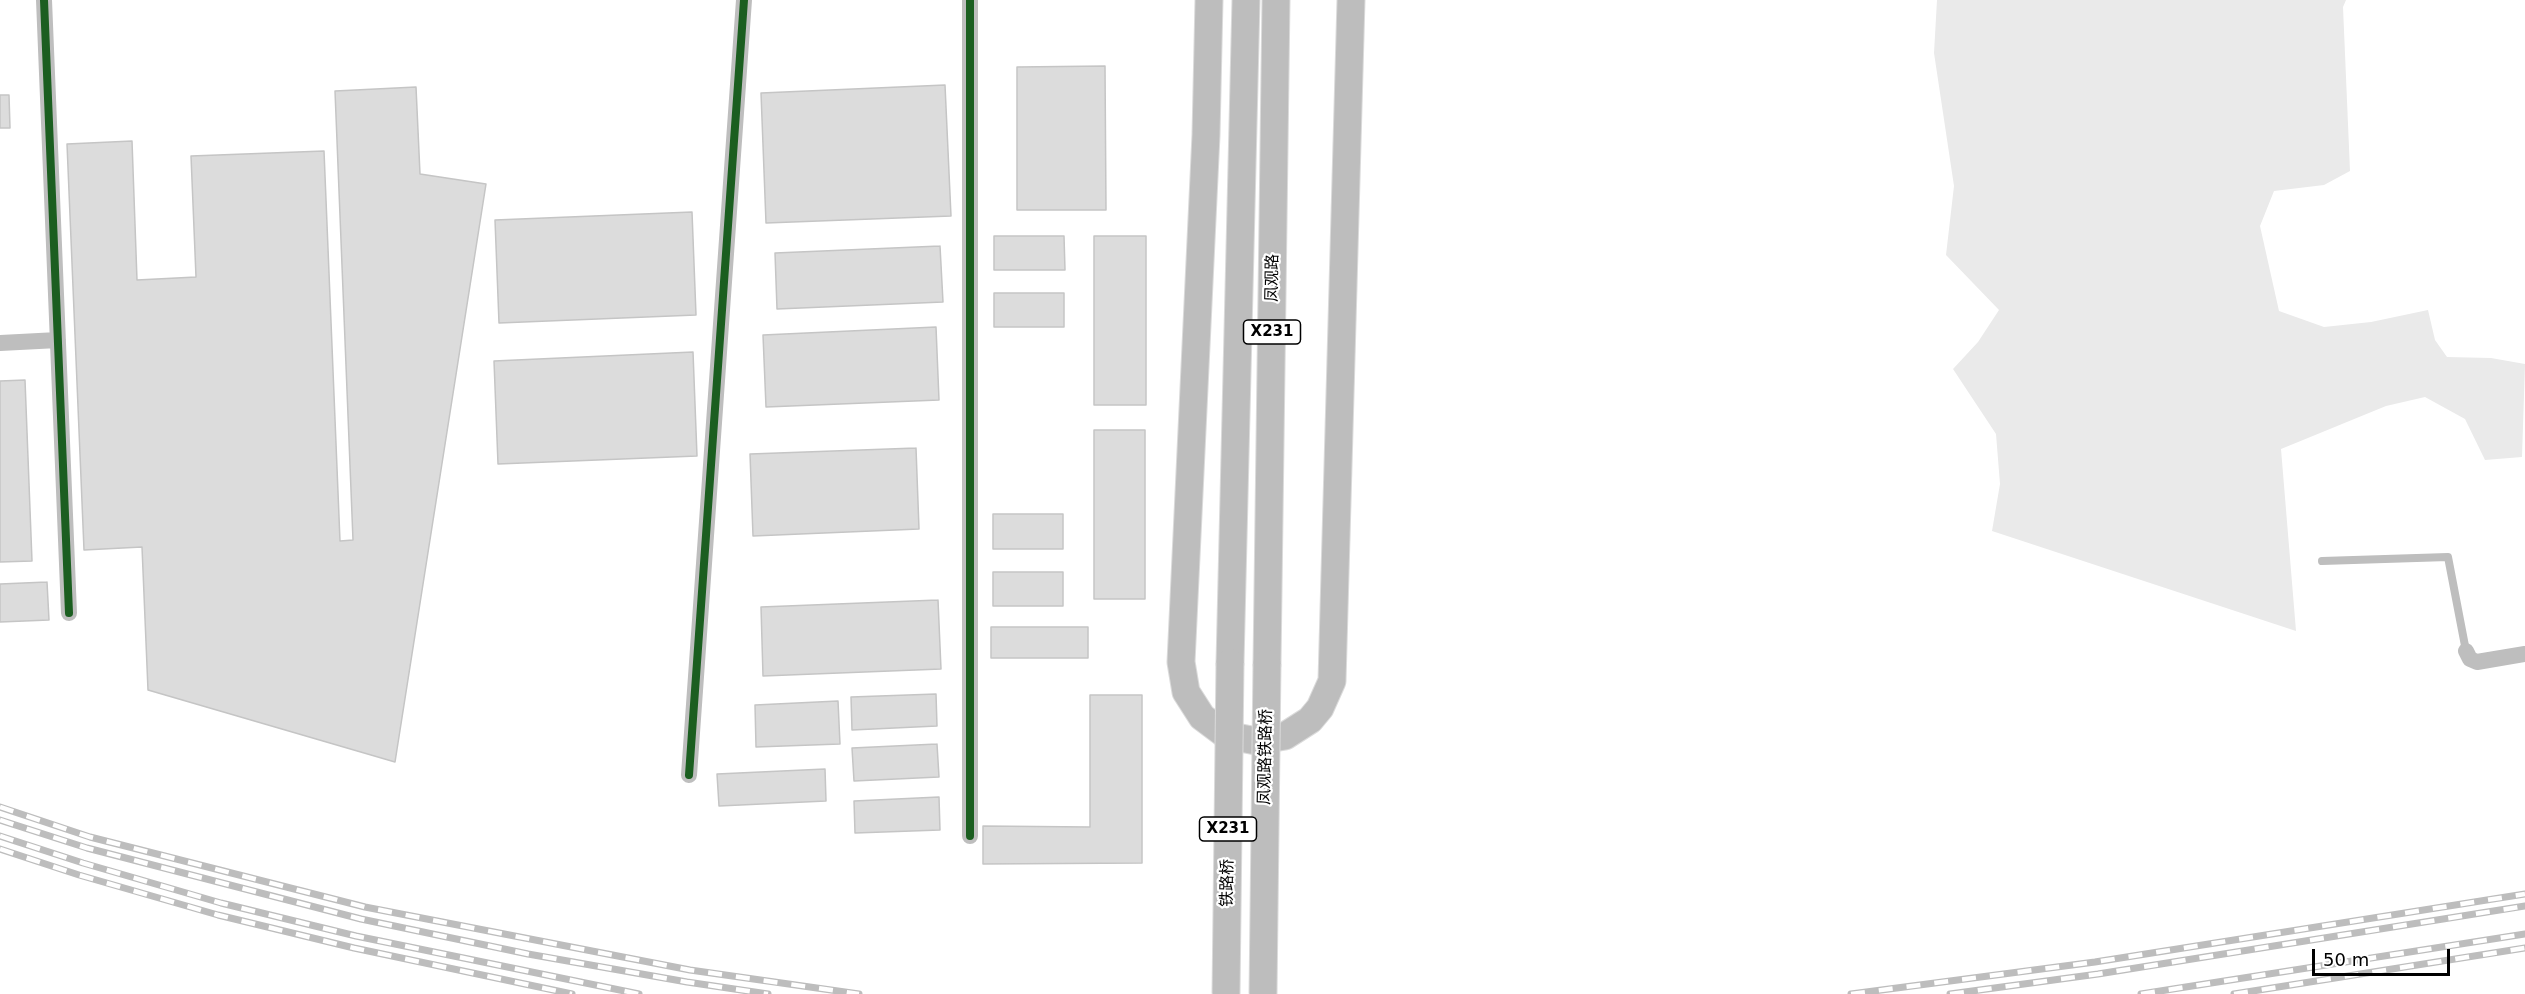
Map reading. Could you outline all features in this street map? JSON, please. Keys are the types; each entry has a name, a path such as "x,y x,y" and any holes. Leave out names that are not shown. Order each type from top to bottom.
{"main road":[{"path":"1209,0 1206,135 1182,677 1192,705 1213,727 1240,739 1271,740 1298,729 1320,708 1330,688 1334,666 1351,0"},
{"name":"凤观路","path":"1230,663 1246,0"},
{"name":"凤观路","path":"1267,664 1276,0"},
{"path":"1206,135 1239,299"},
{"name":"铁路桥","path":"1226,994 1230,663"},
{"name":"凤观路铁路桥","path":"1263,994 1267,664"}],"street":[{"path":"44,0 69,613"},
{"path":"689,775 744,0"},
{"path":"970,0 970,836"},
{"path":"0,343 58,340"},
{"path":"2466,651 2470,658 2477,662 2525,654"}],"lane":[{"path":"2322,561 2448,557 2466,651"}],"shaded area":[{"path":"1937,0 2346,0 2343,7 2350,171 2324,185 2274,191 2260,226 2279,311 2324,327 2371,322 2428,310 2435,340 2447,357 2491,358 2525,364 2522,457 2485,460 2465,419 2425,397 2386,406 2281,449 2296,631 1992,531 2000,484 1996,434 1953,369 1978,342 1999,310 1946,255 1954,186 1934,53"}],"building":[{"path":"1105,66 1106,210 1017,210 1017,67"},
{"path":"945,85 951,216 766,223 761,93"},
{"path":"416,87 420,174 486,184 395,762 148,690 142,547 84,550 67,144 132,141 137,280 196,277 191,156 324,151 340,541 353,540 335,91"},
{"path":"0,95 9,95 10,128 0,128"},
{"path":"692,212 696,315 499,323 495,220"},
{"path":"994,236 1064,236 1065,270 994,270"},
{"path":"1094,236 1146,236 1146,405 1094,405"},
{"path":"940,246 943,302 777,309 775,253"},
{"path":"994,293 1064,293 1064,327 994,327"},
{"path":"936,327 939,400 766,407 763,335"},
{"path":"693,352 697,456 498,464 494,361"},
{"path":"25,380 32,561 0,562 0,381"},
{"path":"1094,430 1145,430 1145,599 1094,599"},
{"path":"916,448 919,529 753,536 750,454"},
{"path":"993,514 1063,514 1063,549 993,549"},
{"path":"993,572 1063,572 1063,606 993,606"},
{"path":"47,582 49,620 0,622 0,584"},
{"path":"938,600 941,669 763,676 761,607"},
{"path":"991,627 1088,627 1088,658 991,658"},
{"path":"936,694 937,726 852,730 851,697"},
{"path":"1090,695 1142,695 1142,863 983,864 983,826 1090,827"},
{"path":"838,701 840,744 756,747 755,705"},
{"path":"937,744 939,777 854,781 852,748"},
{"path":"825,769 826,801 719,806 717,774"},
{"path":"939,797 940,830 855,833 854,801"}],"railway":[{"path":"0,807 90,837 365,907 690,970 859,994"},
{"path":"0,820 87,848 361,919 528,954 768,994"},
{"path":"0,836 221,903 356,936 639,994"},
{"path":"0,849 79,875 218,915 354,948 572,994"},
{"path":"1851,994 2095,962 2525,894"},
{"path":"1950,994 2098,974 2525,906"},
{"path":"2141,994 2525,934"},
{"path":"2234,994 2525,948"}],"cycle path":[{"path":"44,0 69,613"},
{"path":"689,775 744,0"},
{"path":"970,0 970,836"}]}
